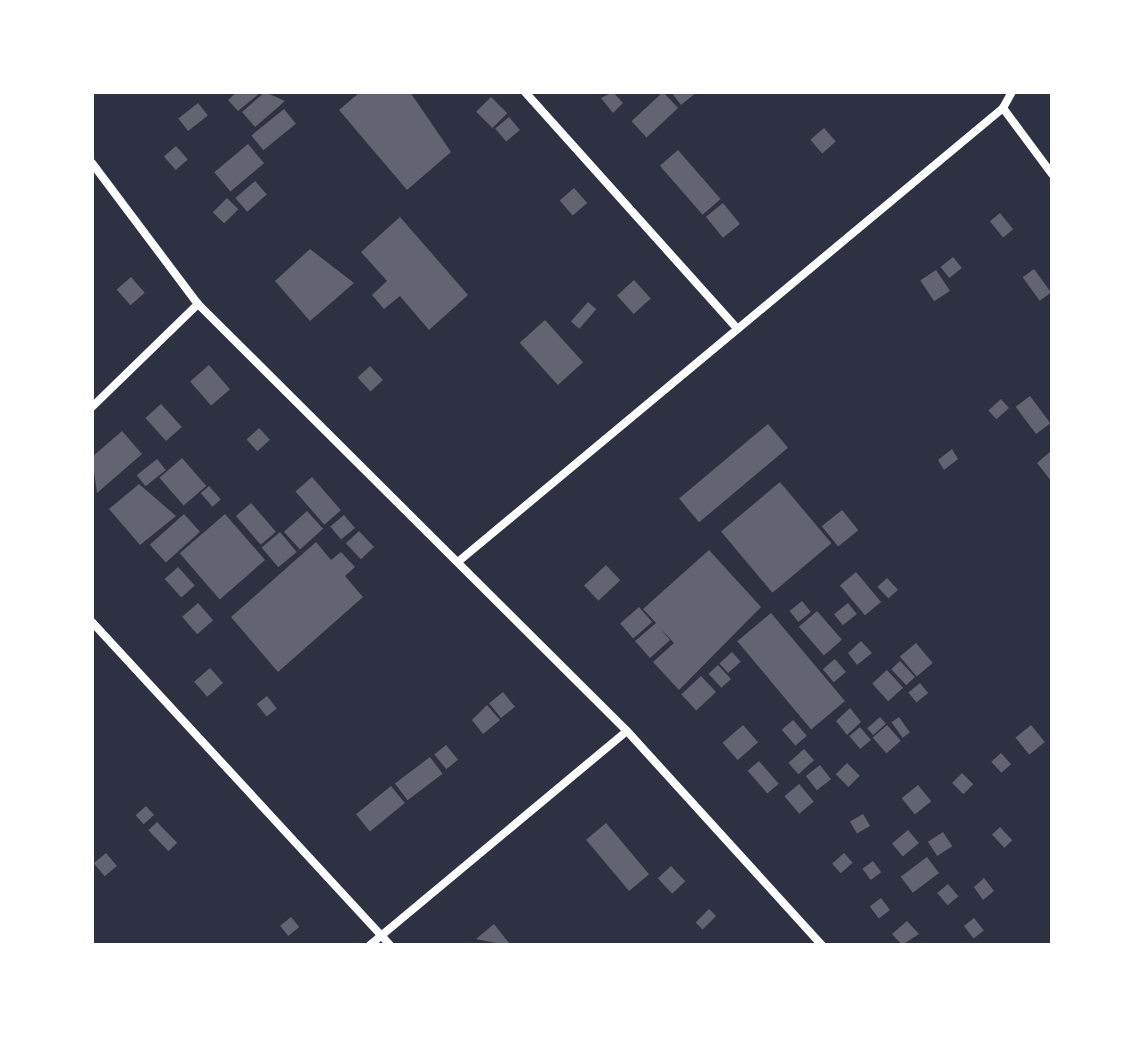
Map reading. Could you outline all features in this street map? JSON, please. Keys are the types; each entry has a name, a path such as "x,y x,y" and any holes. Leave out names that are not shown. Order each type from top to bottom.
{"street":[{"path":"525,92 734,325"},
{"path":"459,561 734,325 1003,108 1012,92"},
{"path":"1003,108 1052,174"},
{"path":"92,163 198,304 627,731 822,945"},
{"path":"92,407 198,304"},
{"path":"92,622 390,945"},
{"path":"370,945 627,731"}],"building":[{"path":"237,92 261,92 238,111 228,100"},
{"path":"265,92 285,101 255,127 242,112"},
{"path":"360,92 410,92 451,152 407,190 339,110"},
{"path":"613,92 623,103 613,113 601,98"},
{"path":"663,92 678,108 647,137 632,121"},
{"path":"671,92 697,92 681,105"},
{"path":"491,97 507,113 492,128 476,112"},
{"path":"198,103 208,116 188,131 178,118"},
{"path":"284,109 296,124 263,150 251,135"},
{"path":"509,117 520,130 506,142 495,129"},
{"path":"824,128 836,142 822,153 810,140"},
{"path":"248,144 264,163 230,191 214,172"},
{"path":"176,146 188,160 176,170 164,156"},
{"path":"678,150 721,199 703,215 660,166"},
{"path":"255,181 267,195 247,212 235,198"},
{"path":"574,188 587,203 573,216 560,200"},
{"path":"227,198 238,209 224,223 213,212"},
{"path":"723,203 740,224 723,238 706,217"},
{"path":"1000,213 1013,229 1003,238 990,221"},
{"path":"400,217 468,295 429,330 400,296 384,309 372,295 387,281 361,252"},
{"path":"310,249 354,283 310,321 275,281"},
{"path":"953,257 962,268 949,278 941,267"},
{"path":"1034,269 1051,292 1040,301 1023,277"},
{"path":"936,270 950,291 934,301 920,281"},
{"path":"131,277 145,293 130,305 117,289"},
{"path":"634,280 651,299 634,314 617,295"},
{"path":"588,302 596,309 579,329 571,322"},
{"path":"545,320 583,362 558,385 520,343"},
{"path":"209,365 230,389 211,406 190,381"},
{"path":"370,366 383,380 371,391 358,378"},
{"path":"1030,396 1050,423 1036,434 1016,407"},
{"path":"1001,399 1009,408 996,419 988,410"},
{"path":"161,404 182,427 166,441 145,418"},
{"path":"768,424 788,448 699,522 679,499"},
{"path":"259,428 270,440 257,451 247,440"},
{"path":"122,431 142,454 97,493 92,457"},
{"path":"952,449 958,459 944,470 938,460"},
{"path":"1050,452 1052,455 1052,482 1037,463"},
{"path":"182,458 206,486 184,506 159,478"},
{"path":"157,459 166,470 146,486 137,475"},
{"path":"312,477 341,510 324,525 295,491"},
{"path":"780,482 831,543 772,593 721,531"},
{"path":"139,484 176,516 140,545 109,509"},
{"path":"209,486 221,500 213,507 201,493"},
{"path":"251,503 276,532 261,545 236,516"},
{"path":"842,510 858,530 838,547 822,526"},
{"path":"307,511 323,529 300,550 284,532"},
{"path":"184,514 200,532 166,563 150,545"},
{"path":"225,514 265,560 220,599 180,553"},
{"path":"344,515 355,528 341,540 330,527"},
{"path":"359,531 374,547 361,559 346,543"},
{"path":"280,532 297,552 278,567 262,547"},
{"path":"316,542 331,560 341,552 355,567 345,576 363,597 278,672 231,617"},
{"path":"709,550 761,607 679,690 653,662 674,643 658,626 670,640 650,658 635,641 656,623 643,609"},
{"path":"606,565 620,580 598,601 584,585"},
{"path":"178,567 195,586 181,598 165,579"},
{"path":"856,572 881,602 865,615 840,585"},
{"path":"887,578 898,590 888,599 877,587"},
{"path":"802,601 811,612 798,622 790,611"},
{"path":"198,603 213,620 197,634 182,617"},
{"path":"848,603 857,614 843,625 834,614"},
{"path":"639,607 652,622 633,638 620,623"},
{"path":"817,611 842,640 824,655 799,627"},
{"path":"771,613 845,701 811,729 737,641"},
{"path":"861,641 872,653 857,665 848,653"},
{"path":"916,643 933,663 917,676 900,656"},
{"path":"732,652 741,662 728,673 719,663"},
{"path":"835,659 846,672 834,682 823,669"},
{"path":"900,661 915,677 906,685 891,669"},
{"path":"718,665 731,679 721,688 708,674"},
{"path":"210,668 223,683 207,697 194,682"},
{"path":"887,670 903,688 888,701 872,683"},
{"path":"701,676 716,692 696,711 681,694"},
{"path":"920,683 928,693 917,703 908,692"},
{"path":"503,692 515,707 501,718 489,703"},
{"path":"267,696 277,709 267,717 257,704"},
{"path":"487,705 500,720 483,734 472,720"},
{"path":"850,708 861,722 847,735 836,721"},
{"path":"880,717 886,724 873,735 867,728"},
{"path":"899,717 910,733 903,738 892,722"},
{"path":"793,720 807,736 795,746 782,730"},
{"path":"743,725 758,742 738,760 723,743"},
{"path":"887,725 901,741 886,753 873,737"},
{"path":"1031,725 1045,742 1029,755 1015,738"},
{"path":"860,727 871,740 860,749 849,736"},
{"path":"446,745 458,760 446,769 434,754"},
{"path":"804,749 814,760 798,774 788,763"},
{"path":"1001,753 1011,764 1001,773 991,762"},
{"path":"430,757 443,774 407,800 395,783"},
{"path":"759,761 779,784 767,793 748,771"},
{"path":"847,763 860,776 848,787 836,774"},
{"path":"820,765 831,779 817,790 806,776"},
{"path":"962,773 973,784 963,794 952,783"},
{"path":"799,784 814,802 799,814 784,796"},
{"path":"918,785 931,801 915,815 902,798"},
{"path":"391,786 405,803 370,831 356,814"},
{"path":"146,806 154,815 144,824 136,815"},
{"path":"863,814 870,826 857,834 850,821"},
{"path":"157,822 177,843 169,851 148,830"},
{"path":"606,823 649,874 629,891 586,840"},
{"path":"1000,827 1012,840 1004,848 992,835"},
{"path":"908,830 919,843 903,857 892,843"},
{"path":"943,832 952,846 937,856 928,842"},
{"path":"106,853 117,866 105,876 94,863"},
{"path":"844,853 853,863 841,873 832,864"},
{"path":"927,857 939,873 913,893 901,877"},
{"path":"873,861 881,872 871,880 862,869"},
{"path":"671,866 685,881 672,894 658,878"},
{"path":"984,878 994,891 983,900 974,887"},
{"path":"948,884 958,896 948,905 937,893"},
{"path":"881,898 890,910 879,918 870,906"},
{"path":"709,909 716,916 703,930 696,922"},
{"path":"291,917 299,927 288,936 280,926"},
{"path":"974,918 984,931 974,939 964,926"},
{"path":"907,921 919,934 902,945 892,934"},
{"path":"494,924 509,943 476,939"}]}
